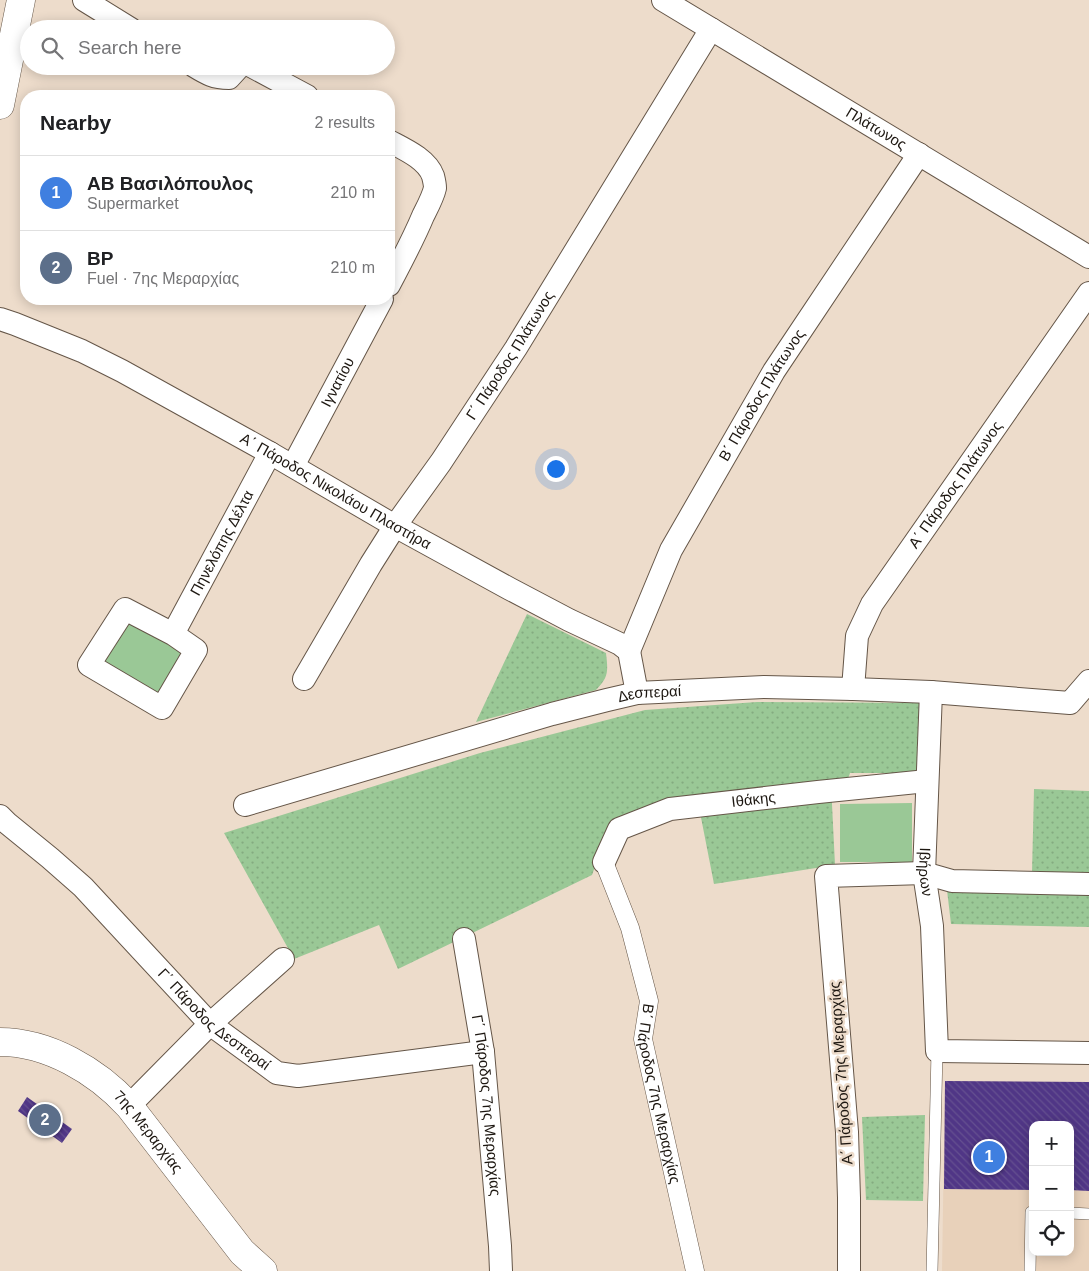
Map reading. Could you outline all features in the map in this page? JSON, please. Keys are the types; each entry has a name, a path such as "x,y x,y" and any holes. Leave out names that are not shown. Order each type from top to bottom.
{"main road":[{"path":"0,105 21,0"},
{"name":"7ης Μεραρχίας","path":"0,1042 34,1046 59,1056 93,1075 120,1096 242,1252 262,1271"}],"street":[{"path":"84,0 116,20"},
{"name":"Πλάτωνος","path":"663,0 1089,257"},
{"name":"Γ΄ Πάροδος Πλάτωνος","path":"304,679 371,564 516,348 711,29"},
{"path":"208,75 220,78 230,78 232,75"},
{"path":"268,75 295,90"},
{"path":"395,145 416,157 430,170 435,185 428,207 395,273"},
{"name":"Β΄ Πάροδος Πλάτωνος","path":"629,651 671,550 770,380 919,154"},
{"name":"Α΄ Πάροδος Πλάτωνος","path":"853,689 857,636 872,604 1089,293"},
{"name":"Ιγνατίου","path":"293,466 379,305"},
{"name":"Α΄ Πάροδος Νικολάου Πλαστήρα","path":"0,319 82,350 122,371 293,466 395,526 527,598 620,644 629,651"},
{"name":"Πηνελόπης Δέλτα","path":"173,634 270,453"},
{"path":"125,609 173,634 196,650 162,708 89,665 125,609"},
{"path":"629,651 637,694"},
{"name":"Δεσπεραί","path":"245,806 552,714 637,694 764,687 931,692 1070,703 1089,681"},
{"name":"Ιβήρων","path":"931,692 924,873 932,926 937,1051"},
{"name":"Ιθάκης","path":"604,862 619,829 670,809 927,781"},
{"name":"Γ΄ Πάροδος Δεσπεραί","path":"2,824 50,858 83,887 210,1024 277,1072 298,1076 484,1052"},
{"name":"Β΄ Πάροδος 7ης Μεραρχίας","path":"604,862 630,928 649,1001 643,1039 695,1271"},
{"path":"924,873 952,881 1089,884"},
{"name":"Α΄ Πάροδος 7ης Μεραρχίας","path":"849,1271 847,1132 826,876 924,873"},
{"name":"Γ΄ Πάροδος 7ης Μεραρχίας","path":"464,939 484,1052 501,1271"},
{"path":"129,1106 210,1024 282,959"},
{"path":"937,1051 1089,1053"}],"lane":[{"path":"932,1271 937,1051"},
{"path":"1074,1213 1089,1214"},
{"path":"1030,1256 1030,1271"}],"shaded area":[{"path":"945,1081 1089,1082 1089,1271 942,1271"}],"green space":[{"path":"527,614 606,653 607,669 605,677 596,690 476,722"},
{"path":"128,622 185,651 159,696 103,664"},
{"path":"757,702 922,703 922,773 850,773 847,782 831,784 835,865 714,884 697,797 671,799 611,821 592,875 398,969 379,925 294,959 224,833 480,753 645,710"},
{"path":"1034,789 1089,791 1089,874 1032,873"},
{"path":"912,803 912,862 840,862 840,804"},
{"path":"947,890 1089,893 1089,927 951,924"},
{"path":"925,1115 923,1201 866,1200 862,1117"}],"building":[{"path":"945,1081 1089,1082 1089,1191 1074,1190 1074,1121 1029,1121 1029,1190 944,1189"},
{"path":"27,1097 72,1129 62,1143 18,1111"}],"place":[{"name":"BP","path":"45,1120"},
{"name":"ΑΒ Βασιλόπουλος","path":"989,1157"}]}
